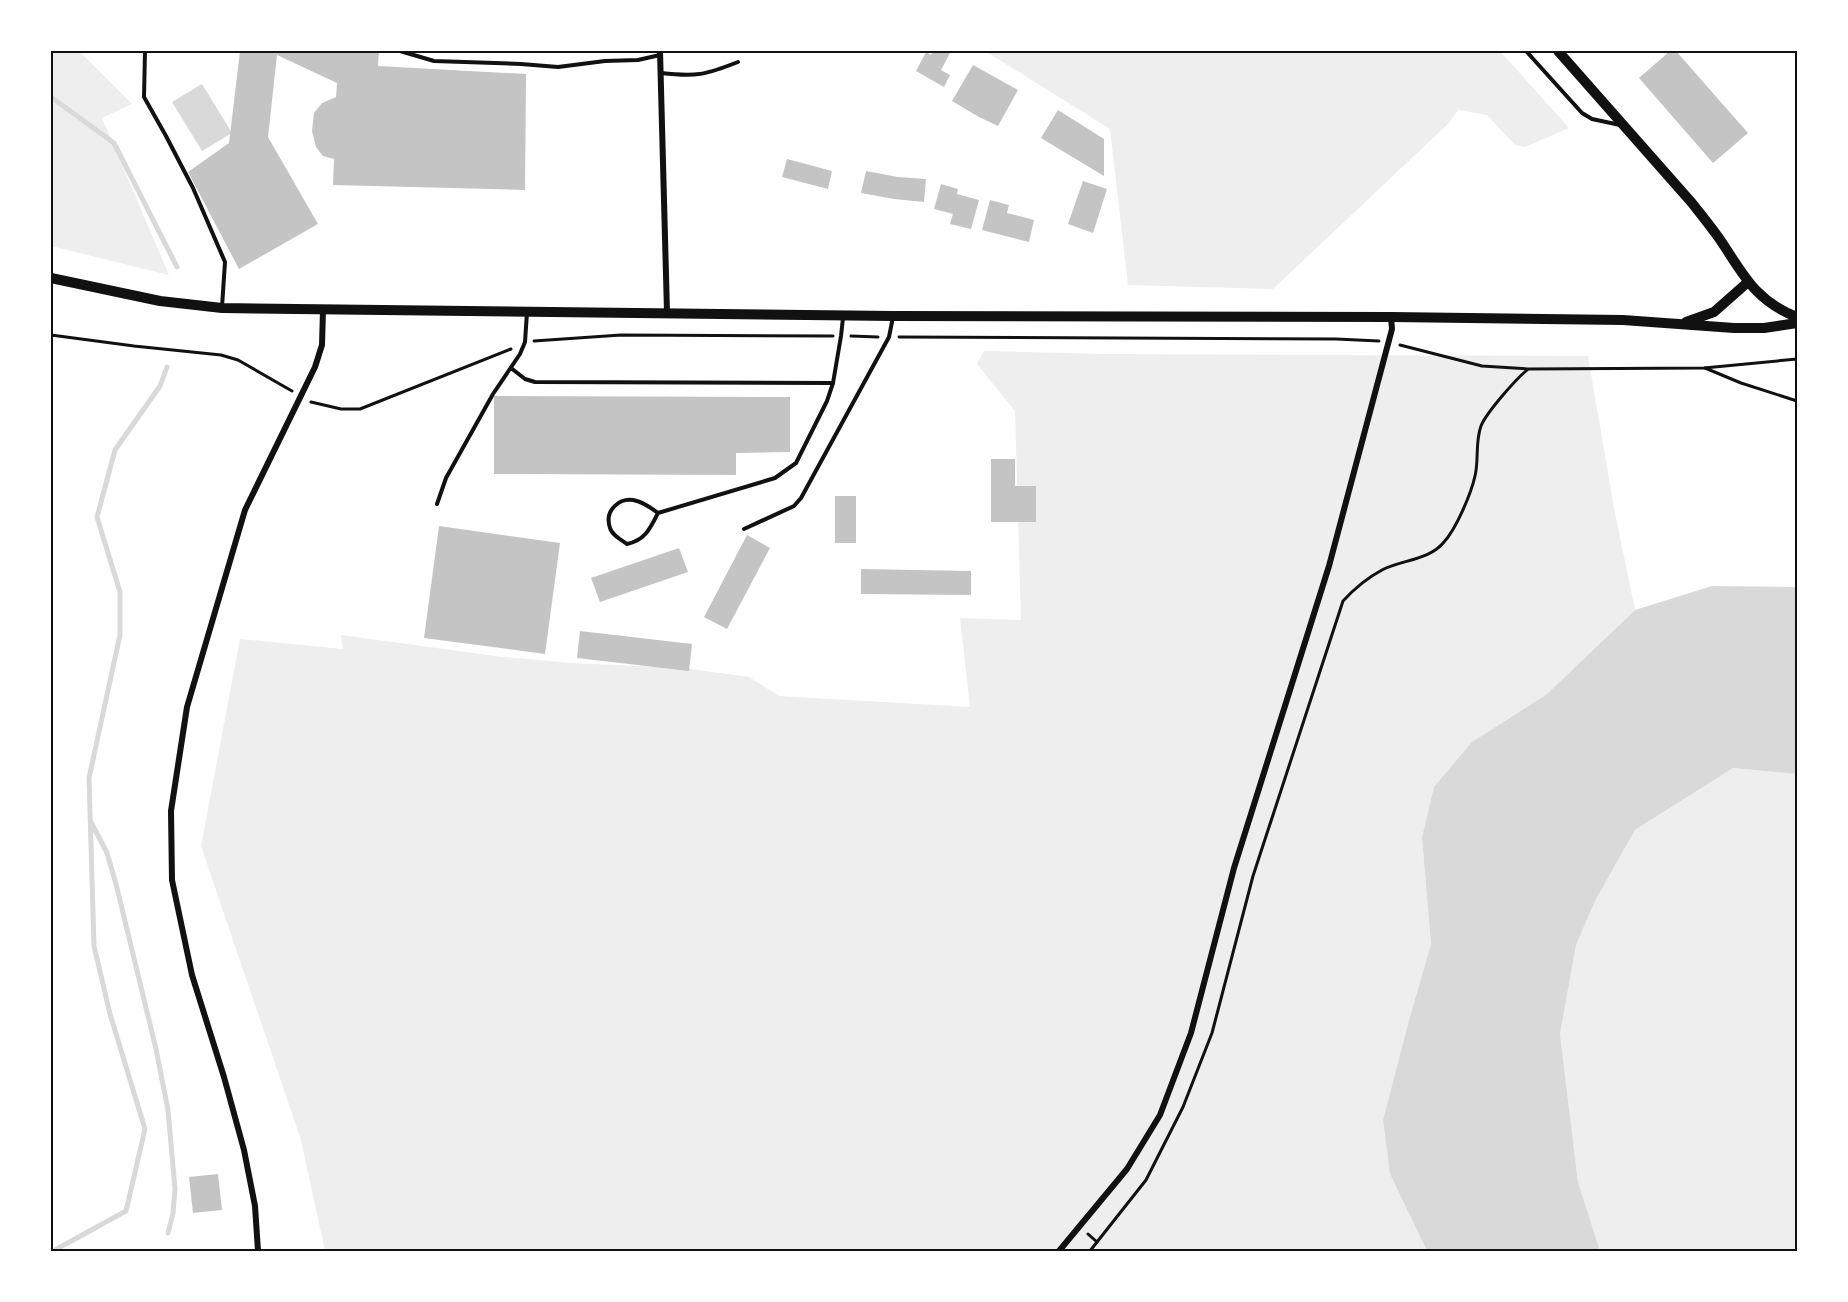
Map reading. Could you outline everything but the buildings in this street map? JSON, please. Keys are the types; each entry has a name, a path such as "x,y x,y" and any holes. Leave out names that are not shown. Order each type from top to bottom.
{"main road":[{"path":"1557,51 1712,228 1748,282 1768,301 1797,316"},
{"path":"51,278 160,301 222,308 893,316 1623,320 1734,328 1797,323"},
{"path":"1682,323 1714,312 1748,282"}],"street":[{"path":"660,53 667,312"},
{"path":"258,1251 255,1206 244,1150 192,975 172,880 171,811 187,707 245,510 315,367 322,345 323,310"},
{"path":"1059,1251 1127,1169 1160,1115 1191,1033 1234,868 1329,566 1392,329 1391,317"}],"lane":[{"path":"145,51 144,97 193,188 225,262 222,308"},
{"path":"400,51 434,61 558,67 605,61 638,60 660,53"},
{"path":"1526,51 1582,113 1592,119 1624,126"},
{"path":"661,73 689,76 711,73 738,62"},
{"path":"437,504 451,469 525,342 528,311"},
{"path":"658,513 641,502 630,499 622,500 614,506 611,512 610,530 627,544 638,542 649,531 658,513 775,478 796,463 827,401 833,383 842,336 843,314"},
{"path":"744,529 794,506 801,498 889,337 893,316"},
{"path":"510,368 525,379 535,382 833,383"}],"path":[{"path":"51,335 221,355 238,360 293,391"},
{"path":"1399,344 1482,366 1528,369 1704,368 1797,359"},
{"path":"1704,368 1797,401"},
{"path":"1090,1251 1146,1180 1183,1107 1208,1044 1253,876 1343,601 1354,589 1383,569 1431,552 1444,543 1466,503 1475,475 1478,436 1482,424 1516,379 1528,369"},
{"path":"1078,1227 1097,1242"}],"shaded area":[{"path":"51,51 79,51 132,104 102,118 169,275 51,246"},
{"path":"985,51 1500,51 1569,128 1525,147 1515,145 1487,115 1458,110 1449,123 1273,289 1128,285 1110,129"},
{"path":"202,84 232,133 202,151 172,102"},
{"path":"984,351 1102,354 1588,356 1614,508 1635,610 1547,694 1472,742 1422,838 1431,944 1383,1120 1390,1174 1427,1251 325,1251 301,1140 201,846 240,639 343,649 341,635 495,656 570,663 684,668 749,677 779,696 970,707 960,618 1021,620 1015,411 977,364"},
{"path":"1712,586 1797,587 1797,774 1733,768 1635,830 1595,901 1576,945 1560,1034 1578,1182 1600,1251 1427,1251 1390,1174 1383,1120 1431,944 1422,838 1434,787 1472,742 1547,694 1635,610"},
{"path":"1733,768 1797,774 1797,1251 1600,1251 1578,1182 1560,1034 1576,945 1595,901 1635,830"}],"waterway":[{"path":"51,97 114,143 177,267"},
{"path":"53,1251 126,1211 145,1129 110,1014 94,946 89,778 120,635 120,592 97,517 115,450 160,386 167,367"},
{"path":"91,822 107,853 116,884 156,1049 168,1110 175,1189 168,1233"}]}
